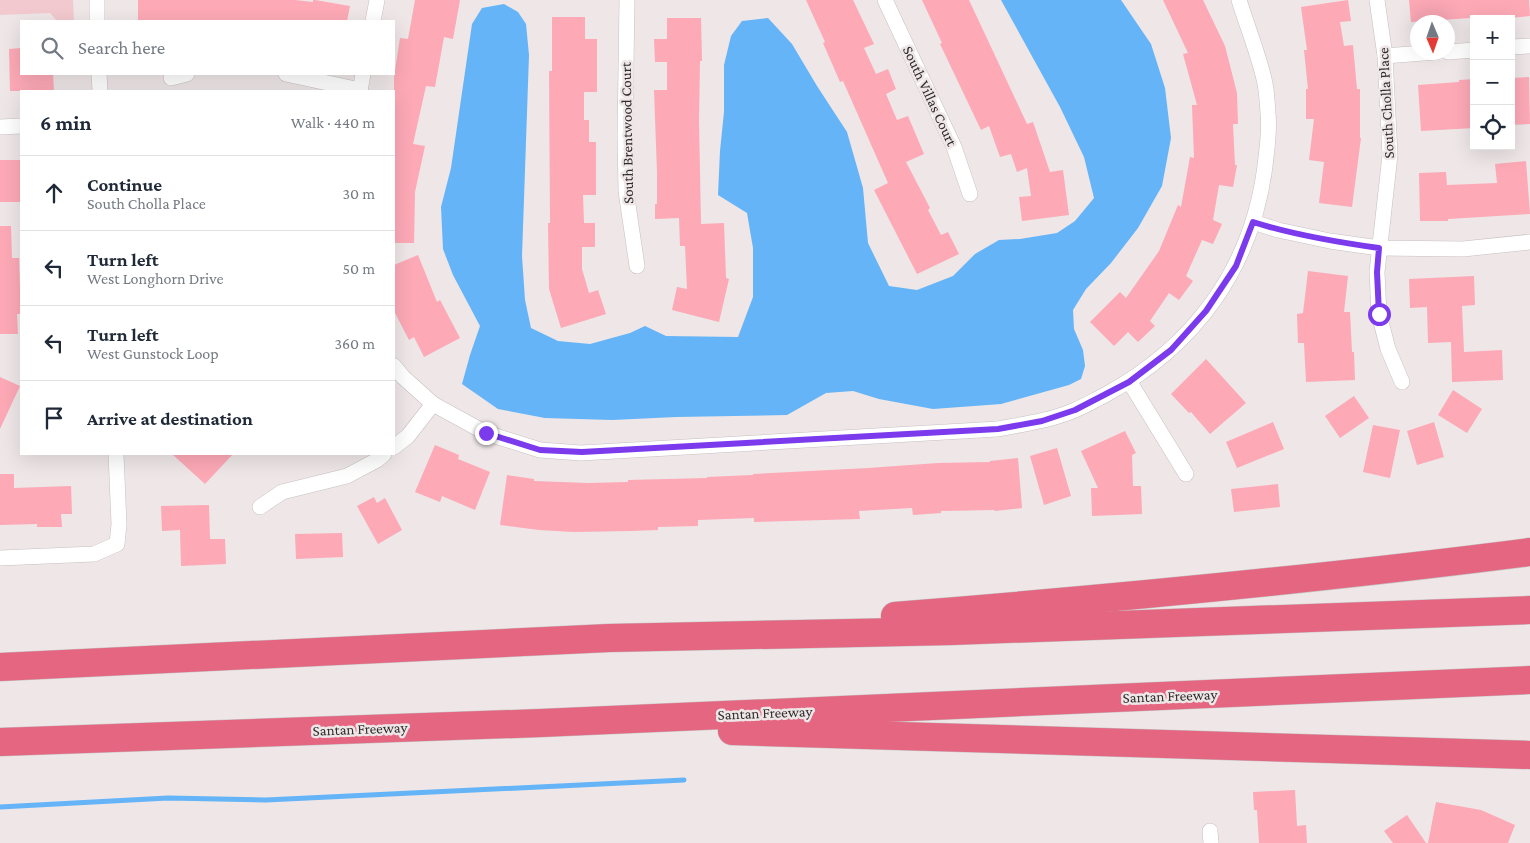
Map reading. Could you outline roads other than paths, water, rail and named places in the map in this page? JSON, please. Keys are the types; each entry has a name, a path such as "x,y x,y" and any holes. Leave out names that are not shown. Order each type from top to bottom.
{"highway":[{"path":"609,638 1030,605 1258,583 1530,552"},
{"path":"0,667 609,638 952,632 1530,610"},
{"name":"Santan Freeway","path":"0,742 540,723 1530,680"},
{"path":"540,723 793,733 1530,756"}],"street":[{"path":"97,0 97,20"},
{"path":"373,20 377,0"},
{"name":"South Brentwood Court","path":"627,0 624,135 626,191 636,266"},
{"name":"South Villas Court","path":"885,0 954,147 970,194"},
{"path":"395,367 433,404 486,433 540,450 582,452 998,429 1042,421 1075,410 1129,382 1171,350 1206,311 1236,266 1253,222 1262,191 1268,116 1264,80 1239,0"},
{"name":"South Cholla Place","path":"1377,0 1386,56 1390,155 1377,272 1379,314 1388,349 1402,382"},
{"path":"1515,47 1530,46"},
{"path":"1455,51 1470,50"},
{"path":"1386,56 1410,54"},
{"path":"99,75 100,90"},
{"path":"171,78 183,75"},
{"path":"291,75 360,90 363,75"},
{"path":"0,127 20,126"},
{"path":"1253,222 1330,242 1379,248 1463,249 1530,242"},
{"path":"1129,382 1186,474"},
{"path":"395,446 408,436 433,404"},
{"path":"0,558 94,554 117,544 119,524 116,455"},
{"path":"260,507 282,492 346,476 383,455"}],"water":[{"path":"1001,0 1121,0 1151,44 1165,88 1171,138 1162,186 1138,228 1111,263 1086,289 1073,310 1074,329 1083,350 1085,366 1081,379 1069,385 1001,404 933,409 879,399 853,391 826,393 787,415 612,420 545,418 498,409 462,384 480,326 453,275 443,249 441,207 451,168 472,24 482,8 504,4 518,12 526,24 529,55 522,256 525,300 531,328 558,341 590,344 630,333 645,326 666,336 738,337 753,297 753,248 747,213 718,195 724,112 724,65 731,36 742,21 768,18 792,44 847,132 863,188 868,243 889,286 917,290 953,276 975,254 999,240 1020,239 1057,233 1075,221 1094,198 1084,157 1060,107"}],"waterway":[{"path":"0,807 168,798 266,800 684,780"}]}
